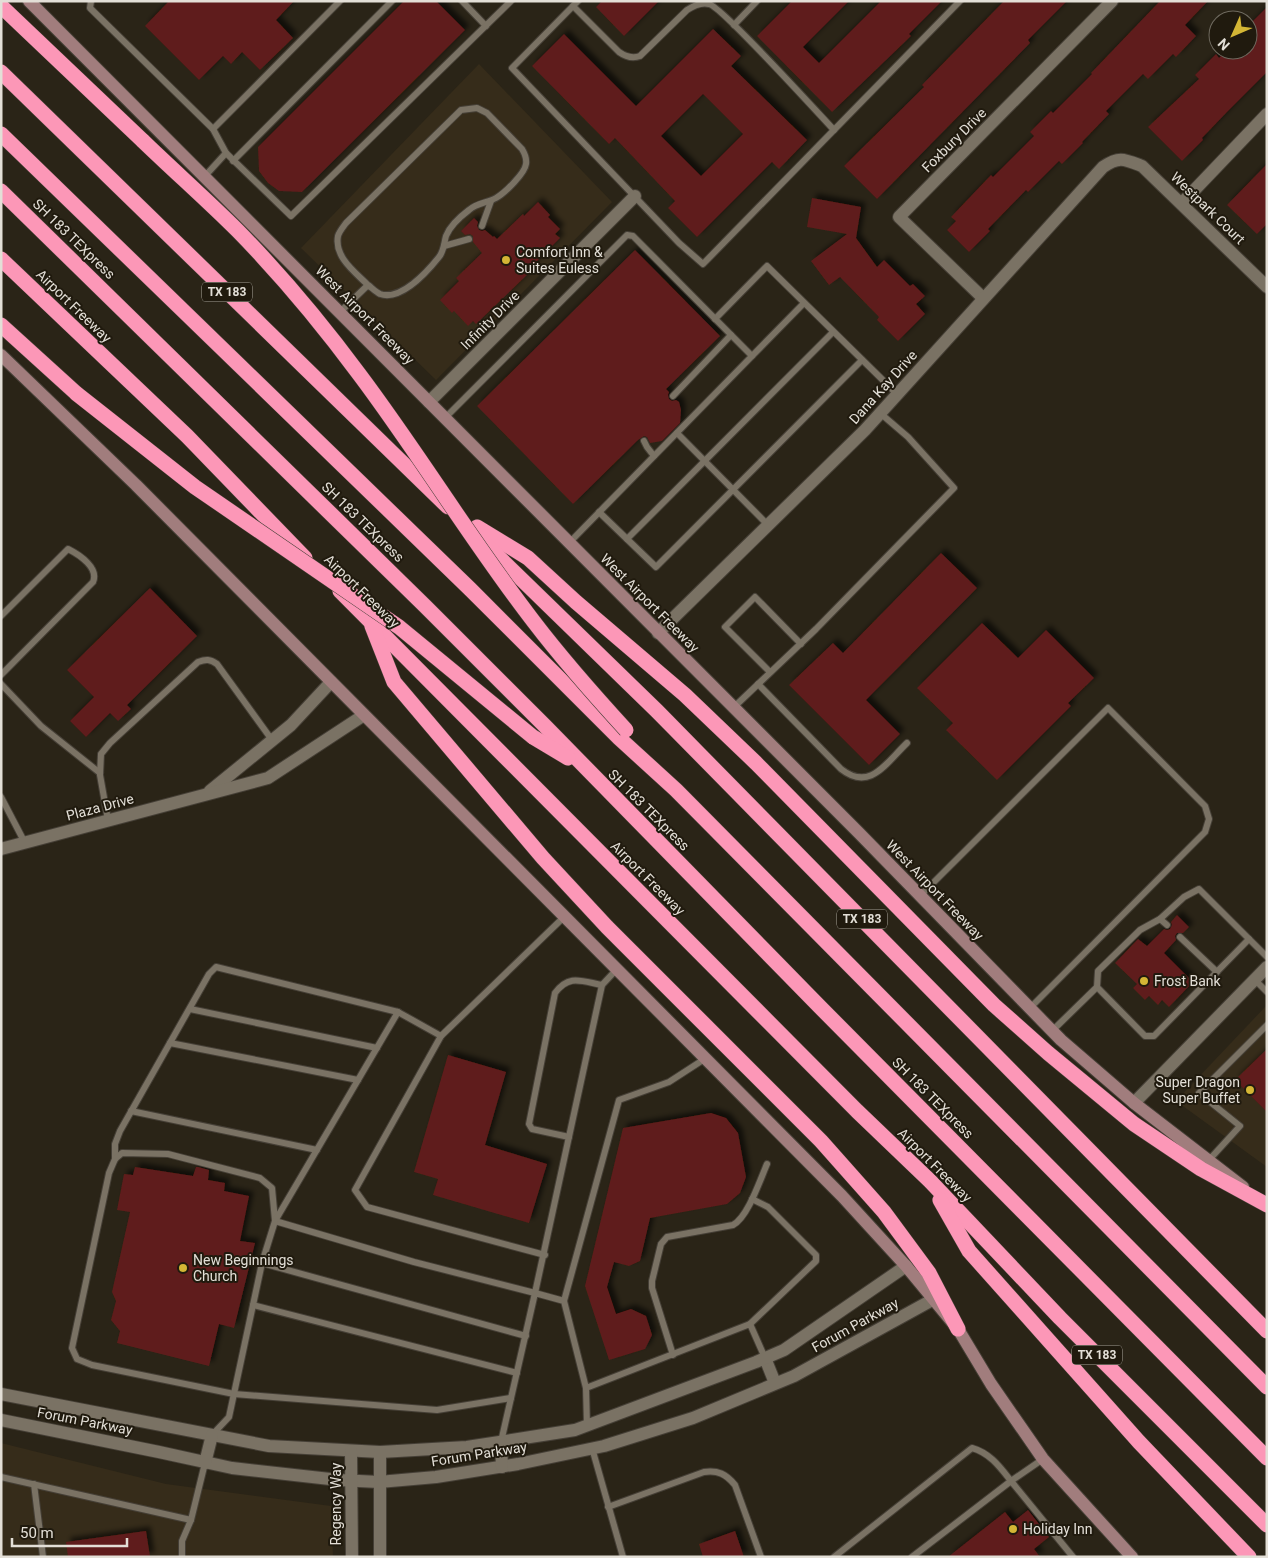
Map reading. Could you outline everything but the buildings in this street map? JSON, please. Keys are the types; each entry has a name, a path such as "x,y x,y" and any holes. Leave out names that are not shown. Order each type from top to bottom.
{"highway":[{"path":"1,6 238,231 323,327 386,412 534,622 623,734 676,790 1267,1387"},
{"name":"TX 183","path":"1,72 664,719 1267,1331"},
{"name":"SH 183 TEXpress","path":"1,134 470,589 623,734"},
{"name":"SH 183 TEXpress","path":"1,191 426,606 1267,1458"},
{"name":"Airport Freeway","path":"1,259 187,436 295,548 370,620 850,1104 930,1181 1060,1318 1267,1525"},
{"path":"1,325 77,394 195,487 399,627 533,737 586,769"},
{"path":"452,512 528,558 576,602 685,695 756,763 994,1005 1048,1053 1134,1124 1201,1169 1267,1205"},
{"path":"370,620 394,682 549,865 607,927 821,1142 884,1212 929,1273 958,1329"},
{"path":"930,1181 969,1251 1139,1442 1249,1557"}],"main road":[{"name":"West Airport Freeway","path":"30,1 1052,1031 1134,1104 1267,1205"},
{"path":"1,355 136,485 842,1196 906,1266 958,1329 991,1384 1044,1459 1132,1557"}],"street":[{"name":"Foxbury Drive","path":"983,298 899,217 1112,1"},
{"path":"1182,203 1267,114"},
{"name":"Dana Kay Drive","path":"658,633 865,430 1103,167 1112,160 1124,158"},
{"name":"Westpark Court","path":"1124,158 1142,166 1267,286"},
{"name":"Infinity Drive","path":"429,402 636,196"},
{"name":"Plaza Drive","path":"207,794 292,725 331,682"},
{"name":"Plaza Drive","path":"1,849 268,778 364,715"},
{"path":"1134,1104 1267,967"},
{"name":"Forum Parkway","path":"1,1394 269,1446 351,1452 467,1447 575,1430 784,1350 906,1266"},
{"name":"Forum Parkway","path":"1,1420 232,1468 379,1482 436,1477 592,1448 693,1418 794,1376 934,1299"},
{"path":"764,1358 775,1383"},
{"path":"205,1463 212,1435"},
{"path":"501,1442 502,1466"},
{"name":"Regency Way","path":"351,1452 352,1557"},
{"path":"380,1452 380,1557"}],"lane":[{"path":"91,1 90,8 213,129 226,154 291,216 511,1"},
{"path":"213,129 340,1"},
{"path":"234,161 392,1"},
{"path":"462,1 486,26"},
{"path":"734,25 757,1"},
{"path":"834,130 734,25 709,4 696,5 687,10 640,56 631,58 619,52 575,4 512,68 679,243 703,264 834,130 960,1"},
{"path":"478,108 487,113 516,142 526,157 526,165 522,173 499,197 476,204 468,210 454,224 446,236 444,246 440,256 412,284 391,296 379,294 345,262 338,250 338,236 346,223 461,110 478,108"},
{"path":"205,176 226,154"},
{"path":"482,226 490,201"},
{"path":"445,418 627,235 633,236 752,356"},
{"path":"444,246 458,244 469,239"},
{"path":"715,319 767,266 897,394"},
{"path":"340,312 368,285"},
{"path":"569,543 804,303"},
{"path":"627,540 834,332"},
{"path":"673,396 731,335"},
{"path":"599,512 656,567 862,360"},
{"path":"733,708 800,644 954,488 908,437 880,413"},
{"path":"676,434 768,525"},
{"path":"644,441 646,447 654,456"},
{"path":"1,616 68,549 77,553 94,570 96,576 93,582 1,675"},
{"path":"770,672 726,627 756,597 800,644"},
{"path":"108,820 100,773 101,754 110,743 198,662 211,660 217,664 272,740"},
{"path":"1,684 41,726 100,773"},
{"path":"758,684 841,769 856,778 866,778 876,773 907,743"},
{"path":"920,896 1108,708 1206,806 1209,819 1205,832 1030,1008"},
{"path":"1,797 25,843"},
{"path":"1249,939 1154,1036 1145,1036 1098,987 1098,971 1140,930 1160,918 1184,897 1199,889 1249,939 1267,957"},
{"path":"545,1255 368,1207 355,1190 441,1036 565,916"},
{"path":"1160,918 1167,925"},
{"path":"1180,937 1217,972"},
{"path":"115,1159 114,1144 131,1111 209,974 216,967 398,1012 441,1036"},
{"path":"501,1442 545,1255 602,985 617,969"},
{"path":"570,1137 532,1130 529,1124 555,993 561,985 569,980 602,985"},
{"path":"1255,980 1267,992"},
{"path":"1052,1031 1098,987"},
{"path":"190,1009 377,1048"},
{"path":"212,1435 228,1417 262,1263 275,1220 398,1012"},
{"path":"1210,1160 1240,1126 1199,1093 1267,1025"},
{"path":"170,1042 358,1080"},
{"path":"588,1426 586,1388 564,1300 619,1100 669,1082 706,1058"},
{"path":"131,1111 317,1150"},
{"path":"275,1220 272,1188 260,1178 168,1154 122,1153 115,1159 109,1173 72,1348 77,1359 92,1365 234,1394 437,1410 511,1398"},
{"path":"673,1354 652,1288 661,1244 671,1236 733,1225 740,1220 752,1199 767,1164"},
{"path":"586,1388 750,1324 816,1261 816,1255 768,1207 752,1199"},
{"path":"275,1220 414,1262 564,1300"},
{"path":"262,1263 526,1336"},
{"path":"253,1305 517,1373"},
{"path":"750,1324 764,1358"},
{"path":"592,1448 623,1557"},
{"path":"834,1557 972,1448 982,1450 997,1462 1073,1557"},
{"path":"912,1557 1011,1481 1044,1459"},
{"path":"182,1557 182,1541 191,1520 205,1463"},
{"path":"608,1507 704,1472 717,1472 730,1478 735,1485 761,1557"},
{"path":"1,1477 191,1520"},
{"path":"34,1484 43,1557"}],"shaded area":[{"path":"479,64 612,202 436,380 301,248"},
{"path":"1267,1005 1267,1167 1176,1101"},
{"path":"1,1443 166,1484 331,1506 333,1557 1,1557"}],"place":[{"name":"Comfort Inn & Suites Euless","path":"506,260"},
{"name":"Frost Bank","path":"1144,981"},
{"name":"Super Dragon Super Buffet","path":"1250,1090"},
{"name":"New Beginnings Church","path":"183,1268"},
{"name":"Holiday Inn","path":"1013,1529"}]}
